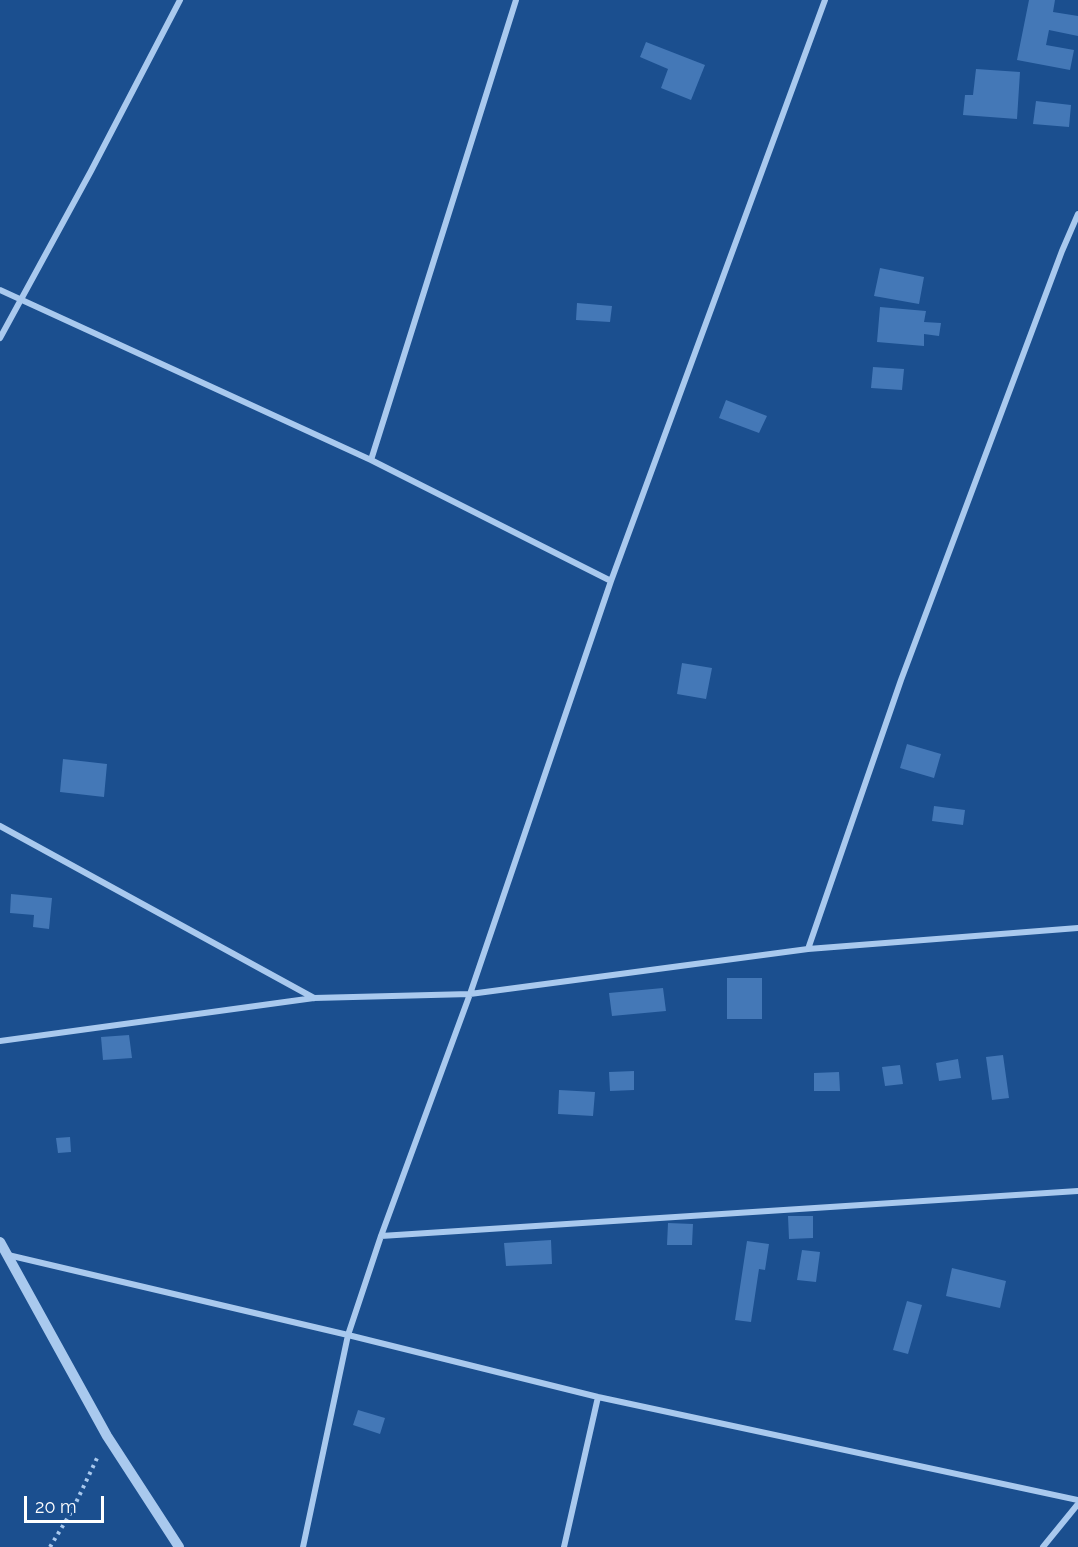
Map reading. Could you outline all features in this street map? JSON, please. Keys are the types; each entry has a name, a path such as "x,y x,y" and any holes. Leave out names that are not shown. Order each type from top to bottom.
{"street":[{"path":"0,338 180,0"},
{"path":"371,460 516,0"},
{"path":"303,1547 348,1335 381,1236 470,994 611,581 825,0"},
{"path":"808,949 902,680 1062,251 1078,214"},
{"path":"0,290 371,460 611,581"},
{"path":"0,826 314,998"},
{"path":"0,1041 314,998 470,994 808,949 1078,928"},
{"path":"381,1236 1078,1191"},
{"path":"0,1242 106,1436 179,1547"},
{"path":"7,1255 348,1335 598,1397 1078,1502 1043,1547"},
{"path":"564,1547 598,1397"}],"path":[{"path":"50,1547 74,1509 106,1436"}],"building":[{"path":"1029,0 1055,0 1053,12 1078,16 1078,36 1049,30 1046,45 1074,50 1070,70 1017,60"},
{"path":"646,42 705,65 691,100 661,88 668,69 640,57"},
{"path":"976,69 1020,72 1017,119 963,115 965,95 973,95"},
{"path":"1036,101 1071,105 1069,127 1033,124"},
{"path":"880,268 924,277 919,304 874,296"},
{"path":"577,303 612,306 610,322 576,320"},
{"path":"880,307 926,311 924,322 941,323 939,336 924,334 924,346 877,342"},
{"path":"873,367 904,369 902,390 871,388"},
{"path":"726,400 767,416 759,433 719,418"},
{"path":"682,663 712,668 706,699 677,694"},
{"path":"907,744 941,754 934,778 900,768"},
{"path":"63,759 107,764 104,797 60,792"},
{"path":"934,806 965,810 963,825 932,821"},
{"path":"11,894 52,898 49,929 33,927 34,915 10,913"},
{"path":"727,978 762,978 762,1019 727,1019"},
{"path":"663,988 666,1011 612,1016 609,993"},
{"path":"129,1035 132,1058 103,1060 101,1037"},
{"path":"1003,1055 1009,1098 992,1100 986,1057"},
{"path":"958,1059 961,1078 939,1081 936,1063"},
{"path":"900,1065 903,1084 885,1086 882,1067"},
{"path":"634,1071 634,1090 610,1091 609,1072"},
{"path":"839,1072 840,1091 814,1091 814,1073"},
{"path":"559,1090 595,1092 593,1116 558,1114"},
{"path":"70,1137 71,1152 58,1153 56,1138"},
{"path":"788,1216 813,1216 813,1238 789,1239"},
{"path":"668,1223 693,1224 692,1245 667,1245"},
{"path":"551,1240 552,1264 506,1266 504,1243"},
{"path":"747,1241 769,1244 765,1270 759,1269 751,1322 735,1320"},
{"path":"802,1250 820,1252 816,1282 797,1280"},
{"path":"952,1268 1006,1281 1000,1308 946,1296"},
{"path":"907,1301 922,1305 908,1354 893,1350"},
{"path":"358,1410 385,1418 380,1434 353,1425"}]}
